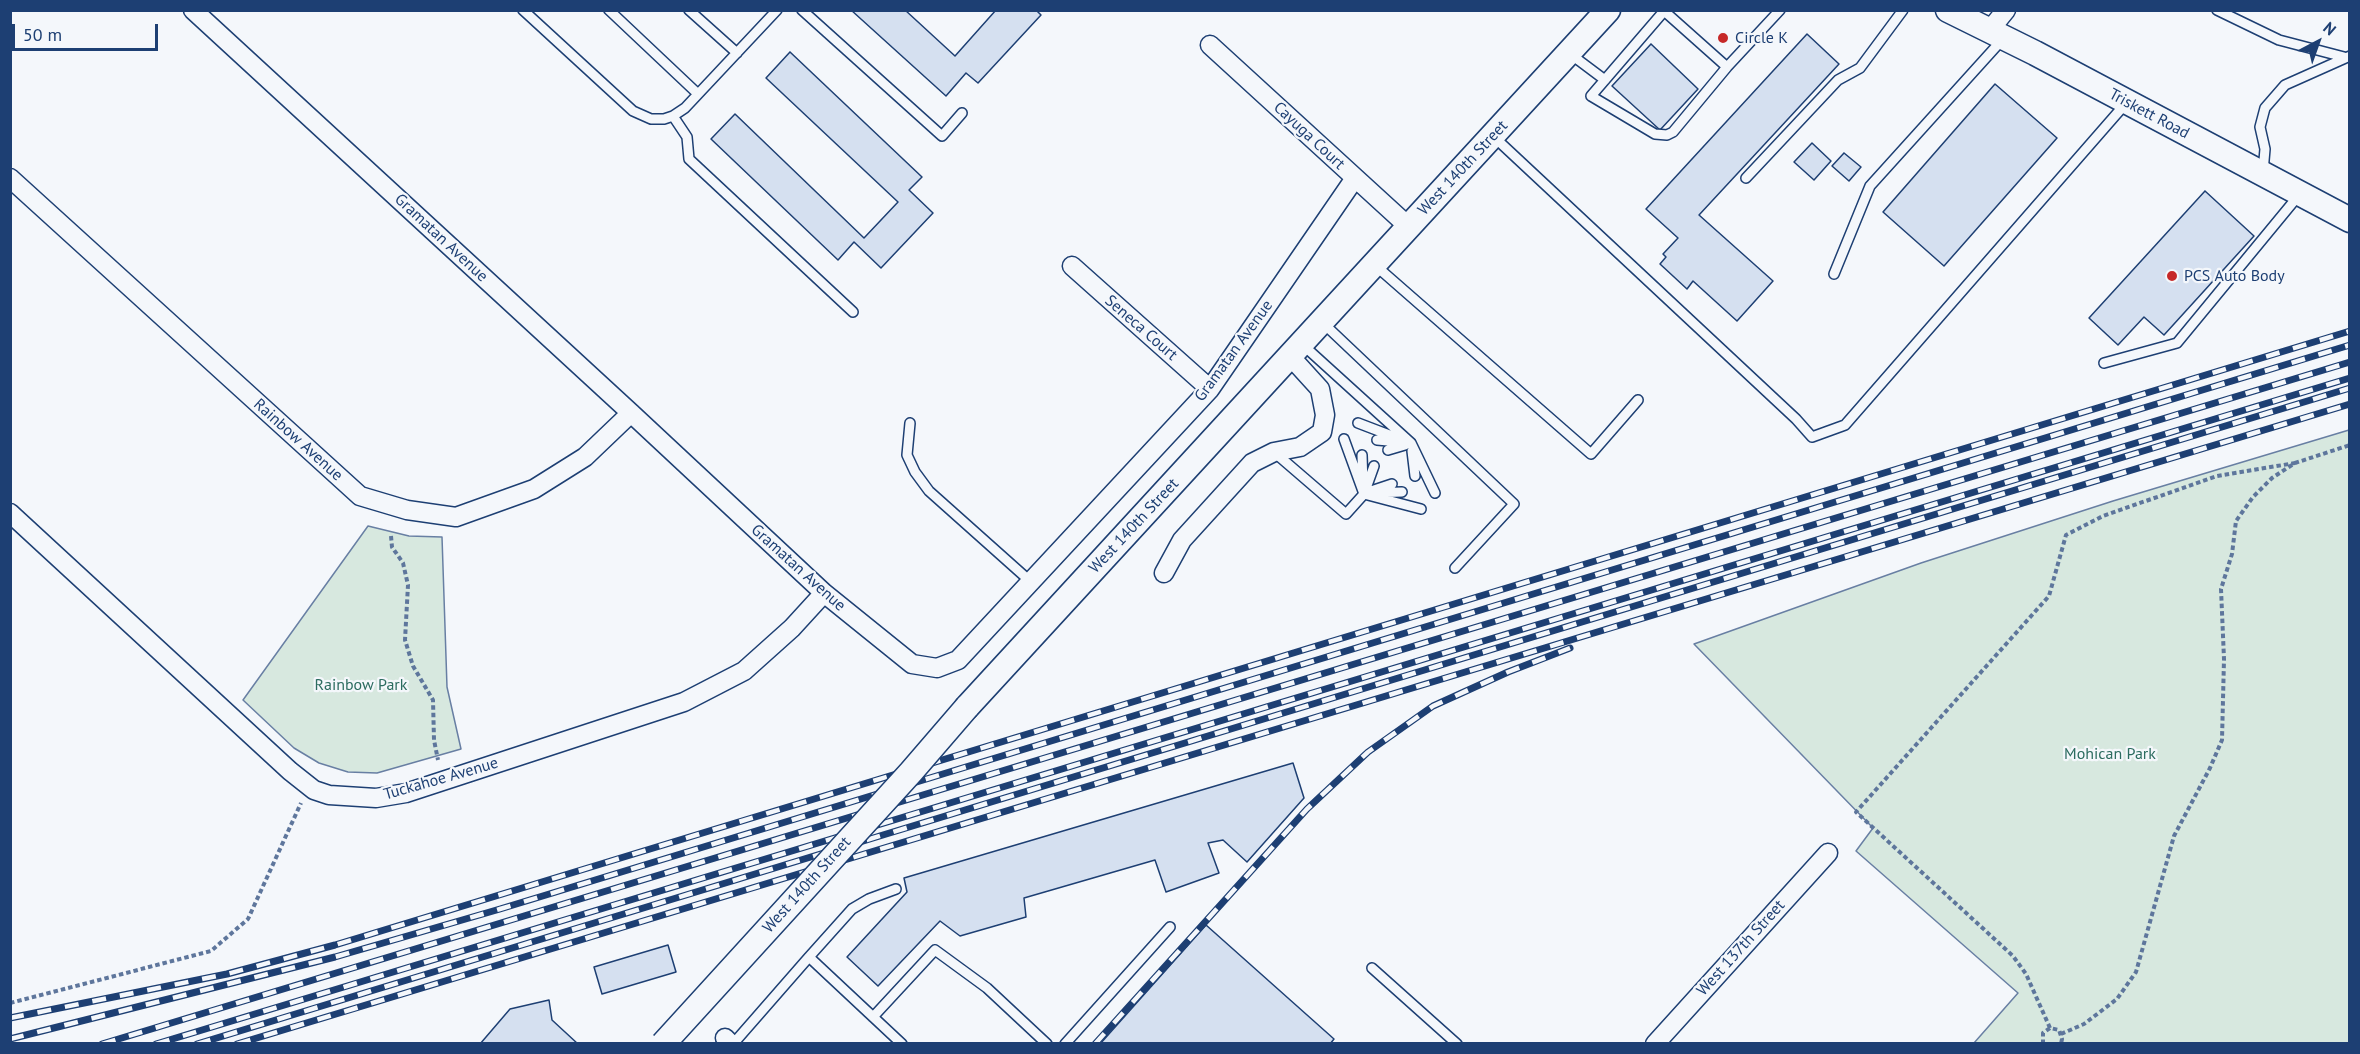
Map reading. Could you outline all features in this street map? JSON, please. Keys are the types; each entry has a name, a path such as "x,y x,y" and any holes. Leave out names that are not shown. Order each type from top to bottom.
{"main road":[{"name":"West 140th Street","path":"663,1044 911,772 967,707 1608,10"},
{"name":"Triskett Road","path":"1948,10 2349,220"}],"street":[{"name":"Gramatan Avenue","path":"193,10 824,593 912,664 937,668 958,660 1210,389 1355,178"},
{"path":"1996,34 2006,10"},
{"name":"Cayuga Court","path":"1210,45 1408,227"},
{"name":"Rainbow Avenue","path":"10,178 360,496 407,510 456,517 534,489 585,457 631,413"},
{"name":"Seneca Court","path":"1072,266 1210,389"},
{"path":"1164,573 1182,540 1252,463 1274,452 1300,447 1322,432 1325,415 1320,389 1295,349"},
{"name":"Tuckahoe Avenue","path":"10,513 290,771 314,790 329,795 376,798 406,793 684,702 744,671 792,628 824,593"},
{"name":"West 137th Street","path":"1654,1044 1828,853"}],"lane":[{"path":"523,10 633,111 651,119 673,116 698,94 777,10"},
{"path":"609,10 698,94"},
{"path":"689,10 737,53"},
{"path":"802,10 942,136 962,113"},
{"path":"1727,67 1664,11 1591,96 1656,134 1666,135 1673,132 1727,67 1780,10"},
{"path":"1746,178 1838,80 1860,68 1903,10"},
{"path":"2217,10 2280,40 2347,56"},
{"path":"1834,274 1870,186 1996,34"},
{"path":"1569,53 1605,80"},
{"path":"2263,175 2265,149 2259,127 2265,108 2285,86 2347,56"},
{"path":"1493,136 1796,418 1812,437 1845,425 2127,102"},
{"path":"673,116 687,137 689,159 853,312"},
{"path":"2104,363 2177,342 2300,194"},
{"path":"1374,264 1591,454 1638,400"},
{"path":"1321,321 1514,504 1455,568"},
{"path":"1295,349 1411,443 1435,493"},
{"path":"910,423 908,455 915,472 929,491 1031,582"},
{"path":"1358,423 1411,443"},
{"path":"1366,431 1411,443"},
{"path":"1344,439 1364,494"},
{"path":"1377,440 1411,443"},
{"path":"1388,450 1411,443"},
{"path":"1407,468 1411,443"},
{"path":"1411,443 1415,476"},
{"path":"1411,443 1425,483"},
{"path":"1352,447 1364,494"},
{"path":"1274,452 1346,514 1364,494 1374,466"},
{"path":"1362,456 1364,494"},
{"path":"1364,494 1392,483"},
{"path":"1364,494 1402,492"},
{"path":"1364,494 1410,499"},
{"path":"1364,494 1421,509"},
{"path":"730,1042 852,909 869,899 896,889"},
{"path":"1065,1044 1170,927"},
{"path":"873,1017 935,950 987,988 1047,1044"},
{"path":"809,957 902,1044"},
{"path":"1372,968 1457,1044"}],"path":[{"path":"2050,1028 2026,974 2013,956 1856,812 2049,596 2066,535 2103,516 2217,476 2295,463 2349,445"},
{"path":"2061,1034 2084,1024 2116,999 2136,972 2174,836 2222,740 2224,658 2221,590 2232,554 2236,520 2253,497 2272,478 2295,463"},
{"path":"391,536 392,547 403,563 408,585 405,640 413,666 433,700 434,740 438,760"},
{"path":"10,1003 211,951 248,919 302,803"},
{"path":"2043,1044 2043,1033 2050,1028 2059,1030 2061,1044"}],"green space":[{"name":"Mohican Park","path":"2349,430 2349,1043 1974,1043 2018,993 1856,851 1873,828 1694,644 1921,563 2113,501"},
{"name":"Rainbow Park","path":"368,526 409,536 442,537 447,687 461,749 377,773 348,772 319,763 294,748 243,700"}],"building":[{"path":"851,10 905,10 955,56 996,10 1036,10 1041,15 978,83 966,73 946,96"},
{"path":"1807,34 1839,64 1699,215 1773,281 1737,321 1693,281 1687,289 1660,264 1666,257 1663,254 1678,238 1646,209"},
{"path":"1651,44 1698,89 1660,130 1612,86"},
{"path":"790,52 922,177 909,190 933,213 881,268 854,242 838,260 711,139 735,114 864,238 898,202 766,78"},
{"path":"1995,84 2057,138 1944,266 1883,212"},
{"path":"1812,143 1831,161 1814,180 1794,162"},
{"path":"1844,153 1861,167 1849,181 1832,166"},
{"name":"PCS Auto Body","path":"2205,191 2254,236 2164,335 2144,317 2118,345 2089,318"},
{"path":"1293,763 1304,798 1247,862 1223,840 1208,843 1219,873 1166,892 1155,860 1024,898 1026,917 960,936 940,921 878,986 847,957 907,892 904,878"},
{"path":"1206,925 1334,1039 1330,1044 1100,1044"},
{"path":"668,945 676,972 602,994 594,967"},
{"path":"549,1000 552,1020 578,1044 480,1044 510,1009"}],"railway":[{"path":"10,1018 227,974 335,945 2350,331"},
{"path":"10,1039 335,957 500,909 2350,345"},
{"path":"102,1044 2350,362"},
{"path":"156,1044 2350,378"},
{"path":"197,1044 2350,388"},
{"path":"237,1044 2350,404"},
{"path":"1095,1044 1307,809 1368,752 1433,706 1508,672 1570,648"}],"place":[{"name":"Circle K","path":"1723,38"},
{"name":"PCS Auto Body","path":"2172,276"}]}
